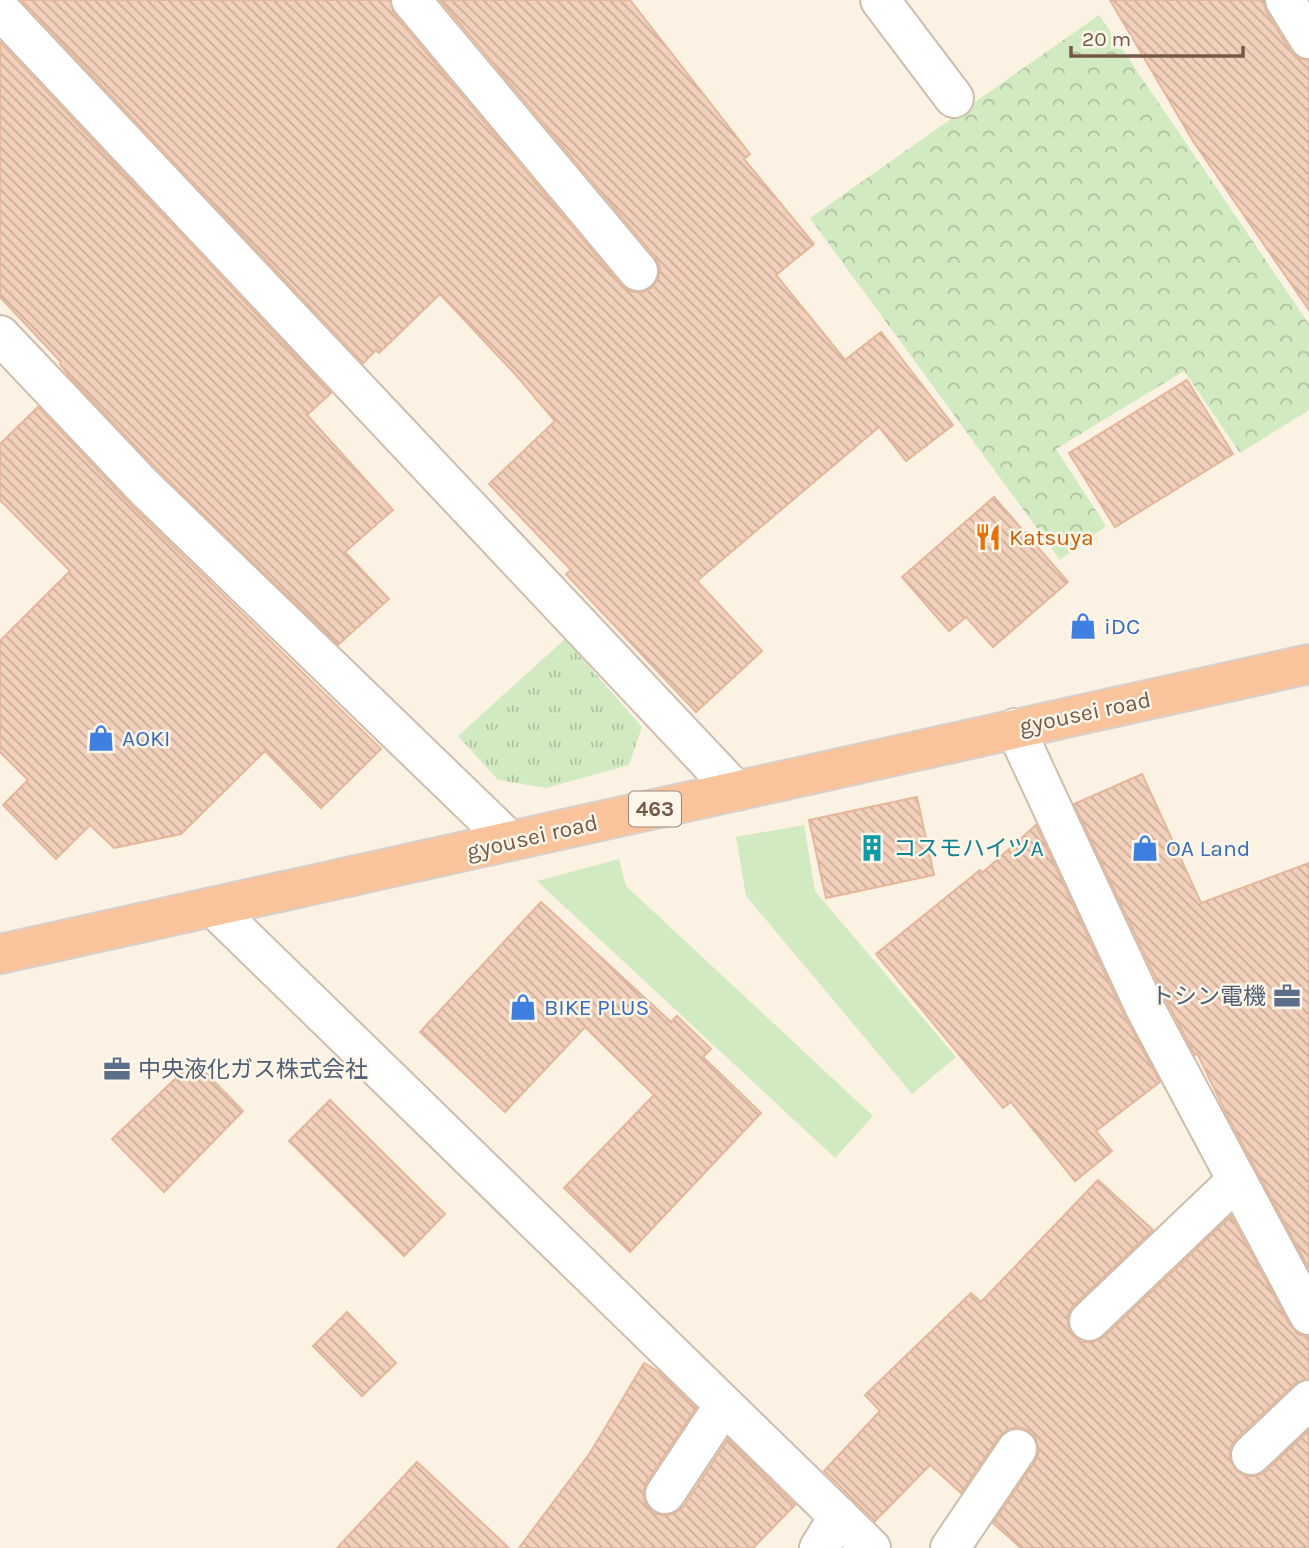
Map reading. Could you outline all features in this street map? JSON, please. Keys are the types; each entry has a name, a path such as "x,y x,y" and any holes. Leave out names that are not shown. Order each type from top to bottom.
{"highway":[{"name":"gyousei road","path":"0,954 1309,664"}],"street":[{"path":"411,0 638,271"},
{"path":"880,0 954,98"},
{"path":"1284,0 1309,39"},
{"path":"0,17 4,14 736,791"},
{"path":"0,335 144,487 510,841"},
{"path":"1015,728 1145,1008 1309,1315"},
{"path":"214,908 871,1548"},
{"path":"1089,1321 1237,1180"},
{"path":"1251,1455 1309,1400"},
{"path":"665,1494 724,1405"},
{"path":"950,1548 1017,1449"},
{"path":"818,1548 839,1517"}],"green space":[{"path":"1099,15 1309,324 1309,410 1240,453 1184,371 1056,449 1106,526 1060,560 810,218"},
{"path":"565,639 642,727 629,765 546,788 498,780 458,736"},
{"path":"804,825 815,891 956,1057 912,1094 746,896 736,837"},
{"path":"619,859 626,886 873,1116 835,1158 537,881"}],"building":[{"path":"21,0 390,0 394,14 621,285 630,291 641,293 651,288 658,279 660,268 655,257 440,0 630,0 750,154 744,159 814,244 776,275 845,360 881,332 953,425 906,461 879,427 697,581 762,651 696,712 566,574 571,570 489,484 555,421 440,294 379,353 376,350 363,363"},
{"path":"1110,0 1263,0 1266,11 1290,50 1298,58 1309,61 1309,310 1193,141"},
{"path":"0,42 331,393 307,415 393,510 345,552 389,599 338,645 160,472 69,376 61,362 0,297"},
{"path":"1187,380 1233,454 1115,527 1069,453"},
{"path":"38,407 129,503 381,749 321,808 265,751 181,834 114,848 90,825 56,859 3,805 28,780 0,752 0,641 70,571 0,500 0,444"},
{"name":"Katsuya","path":"994,497 1068,582 993,647 966,617 949,631 902,577"},
{"path":"1142,774 1201,903 1309,863 1309,1269 1197,1053 1195,1055 1165,998 1074,804"},
{"name":"コスモハイツA","path":"917,797 934,875 826,898 809,820"},
{"path":"1036,825 1125,1017 1160,1082 1096,1131 1112,1151 1075,1181 1011,1102 1003,1108 876,954 980,870 982,873"},
{"path":"541,902 671,1022 677,1016 711,1049 703,1057 761,1113 630,1252 564,1188 654,1095 585,1027 505,1112 420,1032"},
{"path":"194,1061 243,1111 164,1192 112,1139"},
{"path":"330,1100 445,1214 404,1256 289,1141"},
{"path":"1098,1180 1153,1230 1073,1306 1068,1314 1068,1325 1074,1337 1082,1342 1093,1342 1104,1337 1231,1216 1290,1325 1298,1334 1309,1337 1309,1379 1294,1384 1236,1439 1230,1448 1230,1459 1236,1470 1245,1476 1257,1476 1266,1471 1309,1430 1309,1548 1021,1548 993,1523 1039,1451 1036,1439 1029,1431 1019,1427 1008,1429 999,1437 961,1493 930,1465 875,1521 824,1471 880,1411 865,1395 971,1293 981,1302"},
{"path":"347,1312 396,1363 362,1396 313,1346"},
{"path":"644,1363 659,1372 696,1408 646,1483 643,1493 645,1503 652,1512 664,1516 683,1507 728,1439 795,1505 753,1548 519,1548 590,1453"},
{"path":"417,1462 509,1548 337,1548"}],"place":[{"name":"Katsuya","path":"988,537"},
{"name":"iDC","path":"1083,626"},
{"name":"AOKI","path":"101,738"},
{"name":"コスモハイツA","path":"872,848"},
{"name":"OA Land","path":"1145,848"},
{"name":"トシン電機","path":"1287,996"},
{"name":"BIKE PLUS","path":"523,1007"},
{"name":"中央液化ガス株式会社","path":"117,1069"}]}
